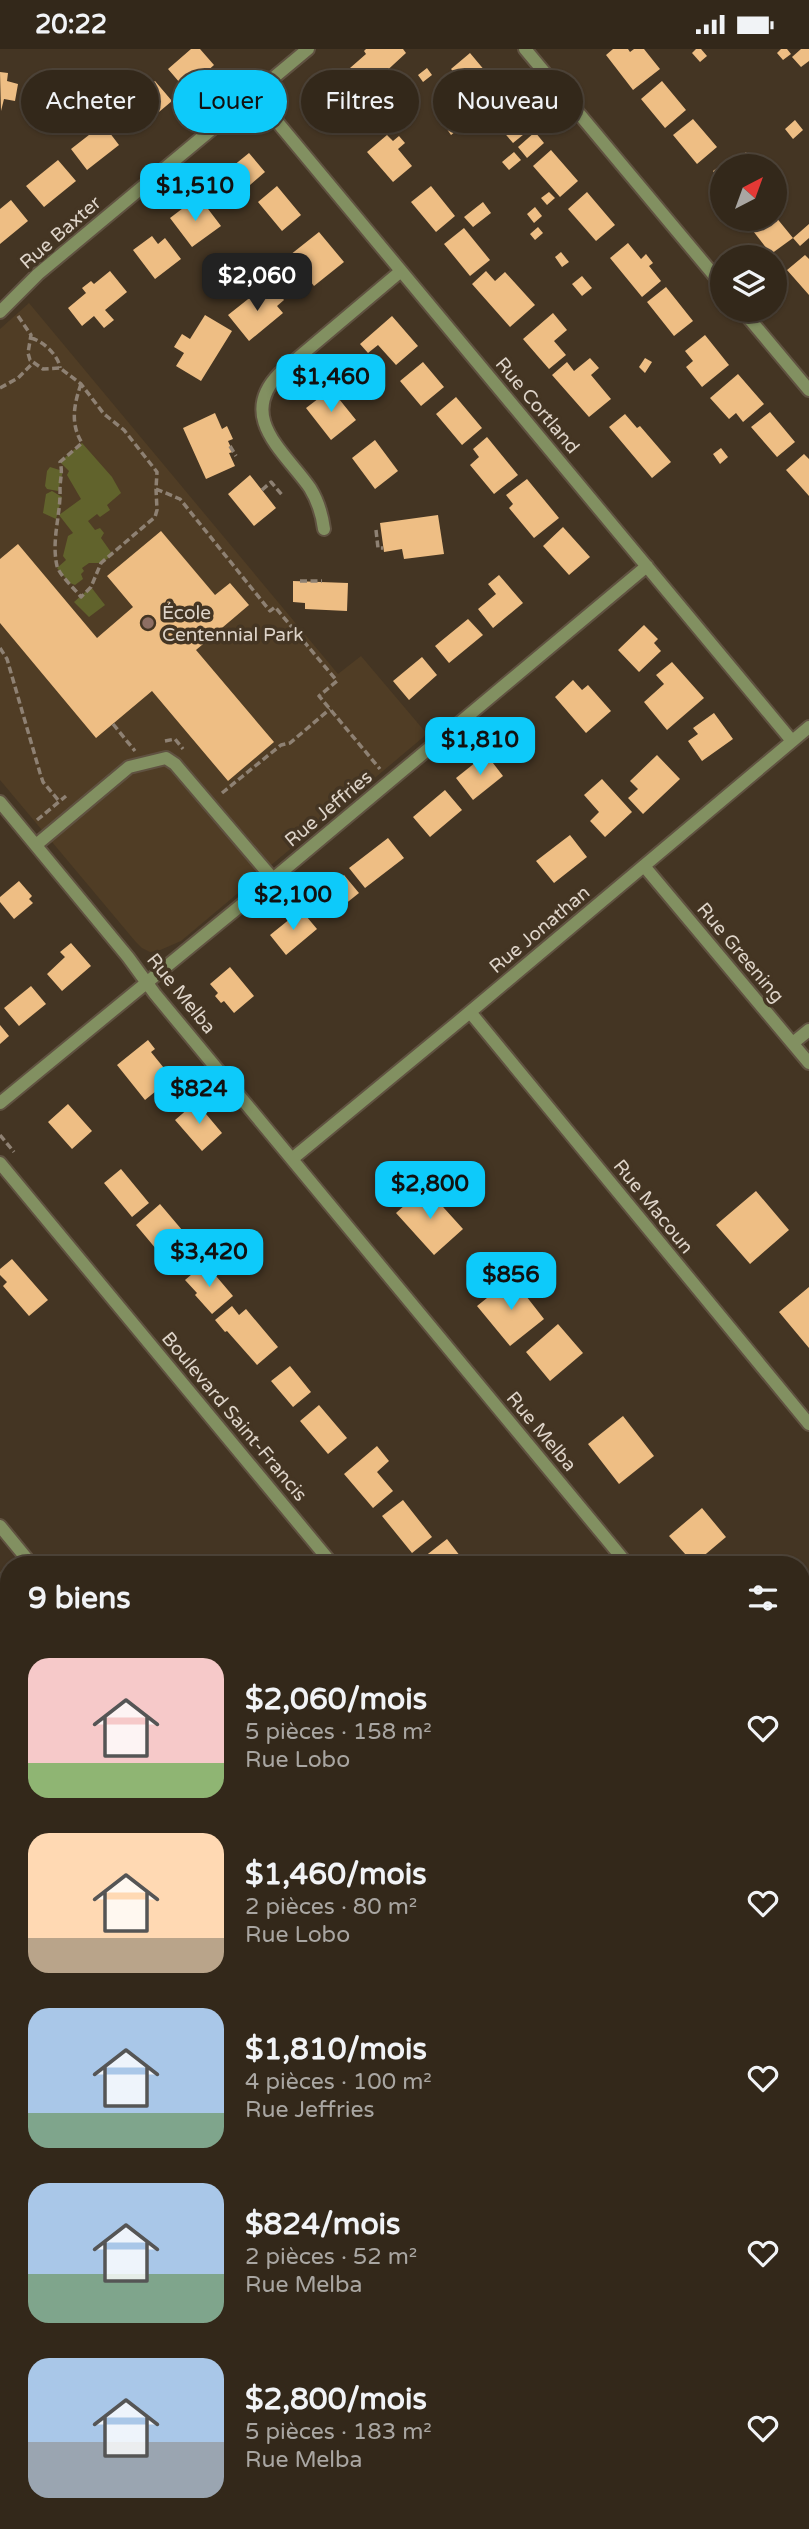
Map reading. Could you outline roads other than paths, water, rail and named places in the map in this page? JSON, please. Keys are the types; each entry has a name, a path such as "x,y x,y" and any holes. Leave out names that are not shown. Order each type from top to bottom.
{"street":[{"name":"Rue Baxter","path":"283,70 308,49"},
{"path":"525,49 710,270"},
{"name":"Rue Baxter","path":"0,311 38,274 207,133"},
{"name":"Rue Cortland","path":"286,133 792,741"},
{"path":"324,529 315,496 264,425 262,402 270,382 401,271"},
{"path":"752,322 809,390"},
{"name":"Rue Jeffries","path":"0,1103 273,880 647,566"},
{"name":"Rue Jonathan","path":"292,1159 809,727"},
{"path":"36,845 129,767 166,758 175,764 273,880"},
{"name":"Rue Melba","path":"0,802 621,1556"},
{"name":"Rue Greening","path":"644,866 809,1063"},
{"name":"Rue Macoun","path":"470,1012 809,1424"},
{"path":"793,1043 809,1030"},
{"name":"Boulevard Saint-Francis","path":"0,1163 326,1556"},
{"path":"0,1526 22,1556"}],"place":[{"name":"École Centennial Park","path":"148,623"}]}
